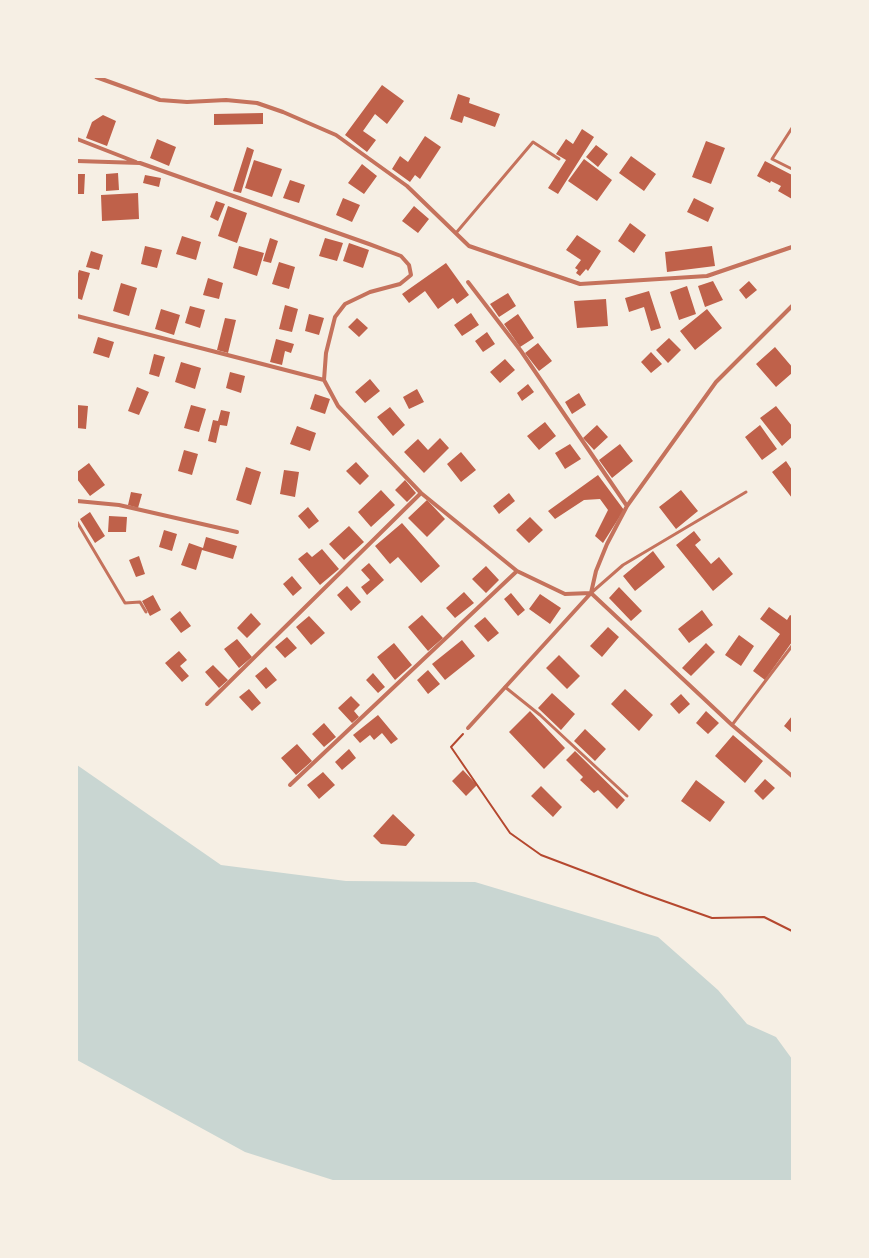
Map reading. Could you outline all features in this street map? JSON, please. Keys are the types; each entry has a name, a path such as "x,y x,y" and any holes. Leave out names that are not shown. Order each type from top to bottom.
{"street":[{"path":"96,77 160,100 187,102 226,100 257,103 283,112 336,135 407,186 469,246 580,284 708,276 792,247"},
{"path":"77,140 401,256 409,265 411,275 400,284 370,292 345,304 335,317 326,353 324,380 338,406 421,492 517,571 565,594 591,593 732,725 792,776"},
{"path":"77,161 140,163"},
{"path":"468,282 522,351 627,506"},
{"path":"468,728 591,593 596,571 607,544 627,506 716,382 792,306"},
{"path":"77,316 324,380"},
{"path":"207,704 421,492"},
{"path":"77,501 119,505 237,532"},
{"path":"290,785 517,571"}],"lane":[{"path":"792,128 772,159 792,169"},
{"path":"456,233 533,142 559,159"},
{"path":"591,593 623,565 746,492"},
{"path":"77,522 125,603 140,602 146,612"},
{"path":"732,725 792,646"},
{"path":"505,687 540,715 627,796"}],"path":[{"path":"468,728 451,747 510,833 541,855 712,918 764,916 792,931"}],"shaded area":[{"path":"77,765 221,865 346,881 475,882 658,937 718,990 747,1024 776,1037 792,1059 792,1181 336,1181 245,1152 77,1060"}],"building":[{"path":"382,85 404,101 387,124 375,114 363,131 376,140 367,152 345,135"},
{"path":"458,94 470,98 469,103 500,114 495,127 464,116 462,123 450,119"},
{"path":"263,113 263,124 214,125 214,114"},
{"path":"103,115 116,121 107,146 86,138 92,122"},
{"path":"582,129 594,137 558,194 548,188 566,160 556,154 566,139 573,144"},
{"path":"425,136 441,147 420,179 415,175 410,182 392,169 400,156 408,162"},
{"path":"157,139 176,147 169,166 150,158"},
{"path":"706,141 725,148 711,184 692,177"},
{"path":"596,145 608,154 598,167 586,157"},
{"path":"247,147 254,150 241,193 233,191"},
{"path":"631,156 656,174 644,191 619,173"},
{"path":"584,159 612,180 597,201 568,181"},
{"path":"254,160 282,169 272,197 245,188"},
{"path":"765,161 792,175 792,199 778,191 781,186 771,181 770,183 757,176"},
{"path":"362,164 377,176 364,194 348,183"},
{"path":"118,173 119,190 106,191 106,174"},
{"path":"77,174 85,174 84,194 77,194"},
{"path":"145,175 161,178 159,187 143,183"},
{"path":"290,180 305,185 299,203 283,198"},
{"path":"138,193 139,219 102,221 101,195"},
{"path":"343,198 360,205 352,222 336,215"},
{"path":"694,198 714,208 708,222 687,212"},
{"path":"216,201 225,204 218,221 210,217"},
{"path":"228,206 247,213 237,243 218,236"},
{"path":"414,206 429,219 418,233 402,221"},
{"path":"630,223 646,235 634,253 618,241"},
{"path":"577,235 601,251 588,271 586,269 580,276 576,273 578,270 575,268 581,260 566,250"},
{"path":"182,236 201,242 196,260 176,254"},
{"path":"270,238 278,241 271,263 263,261"},
{"path":"325,238 343,243 337,261 319,256"},
{"path":"349,243 369,250 363,268 343,261"},
{"path":"145,246 162,250 157,268 141,264"},
{"path":"239,246 264,253 257,276 233,268"},
{"path":"712,246 715,266 667,272 665,252"},
{"path":"91,251 103,255 99,270 86,267"},
{"path":"279,262 295,267 289,289 272,284"},
{"path":"446,263 469,295 457,304 453,298 438,309 425,291 409,303 402,294"},
{"path":"79,270 90,273 82,300 77,298 77,277"},
{"path":"208,278 223,283 219,299 203,295"},
{"path":"713,281 723,300 705,307 698,286"},
{"path":"749,281 757,290 746,299 739,290"},
{"path":"121,283 137,288 129,316 113,311"},
{"path":"687,286 696,314 679,320 670,292"},
{"path":"649,291 661,328 651,331 644,307 629,312 625,298"},
{"path":"508,293 516,306 499,317 490,304"},
{"path":"606,299 608,326 577,328 574,301"},
{"path":"285,305 298,309 292,332 279,329"},
{"path":"190,306 205,310 200,328 185,323"},
{"path":"161,309 180,315 174,335 155,329"},
{"path":"707,309 722,328 695,350 680,331"},
{"path":"471,313 479,325 462,336 454,325"},
{"path":"309,314 324,318 319,335 305,331"},
{"path":"518,314 534,338 520,347 504,324"},
{"path":"225,318 236,320 228,353 217,350"},
{"path":"357,318 368,328 359,337 348,327"},
{"path":"487,332 495,344 483,352 475,341"},
{"path":"98,337 114,342 109,358 93,353"},
{"path":"669,338 681,350 668,363 656,350"},
{"path":"276,339 294,344 291,353 285,351 282,365 270,362"},
{"path":"538,343 552,361 539,371 525,353"},
{"path":"775,347 792,367 792,373 776,387 756,364"},
{"path":"651,352 662,364 651,373 641,362"},
{"path":"154,354 165,357 159,377 149,374"},
{"path":"505,359 515,370 500,383 490,372"},
{"path":"181,362 201,368 195,389 175,382"},
{"path":"230,372 245,376 241,393 226,388"},
{"path":"370,379 380,391 365,403 355,392"},
{"path":"528,384 534,392 522,401 517,393"},
{"path":"137,387 149,392 139,415 128,411"},
{"path":"417,389 424,402 409,409 403,397"},
{"path":"579,393 586,405 572,414 565,402"},
{"path":"315,394 330,399 325,414 310,409"},
{"path":"77,405 88,406 86,429 77,428"},
{"path":"191,405 206,409 199,432 184,428"},
{"path":"776,406 792,426 792,437 782,446 760,418"},
{"path":"390,407 405,425 393,436 377,417"},
{"path":"221,410 230,412 227,426 220,425 216,443 208,441 213,420 218,421"},
{"path":"545,422 556,436 539,450 527,436"},
{"path":"597,425 608,437 594,450 583,438"},
{"path":"760,425 777,449 762,460 745,437"},
{"path":"297,426 316,433 310,451 290,444"},
{"path":"440,438 449,448 424,473 404,452 418,439 428,450"},
{"path":"570,444 581,459 565,469 555,453"},
{"path":"620,444 633,461 612,478 599,460"},
{"path":"184,450 198,454 192,475 178,471"},
{"path":"461,452 476,470 461,482 447,464"},
{"path":"786,461 792,470 792,498 772,472"},
{"path":"356,462 369,476 360,485 346,471"},
{"path":"89,463 105,485 90,496 77,479 77,472"},
{"path":"246,467 261,472 251,505 236,500"},
{"path":"284,470 299,472 295,497 280,494"},
{"path":"598,475 624,510 603,543 595,536 608,510 600,499 584,500 555,519 548,511"},
{"path":"405,480 416,493 407,502 395,490"},
{"path":"381,490 395,505 371,527 358,512"},
{"path":"681,490 698,511 676,529 659,507"},
{"path":"131,492 142,494 138,508 128,505"},
{"path":"509,493 515,501 499,514 493,506"},
{"path":"427,500 445,519 427,537 408,518"},
{"path":"308,507 319,521 309,529 298,516"},
{"path":"90,512 105,536 95,543 80,519"},
{"path":"109,516 127,517 126,532 108,532"},
{"path":"530,517 543,530 529,543 516,530"},
{"path":"402,523 440,566 421,583 398,557 390,564 375,546"},
{"path":"349,526 364,542 344,560 329,544"},
{"path":"164,530 177,534 172,551 159,547"},
{"path":"694,531 701,540 695,545 711,564 719,557 733,574 713,591 676,545"},
{"path":"206,537 237,546 233,559 202,550 196,570 181,565 189,543 203,548"},
{"path":"322,549 339,569 320,585 298,559 307,552 312,557"},
{"path":"653,551 665,567 635,591 623,576"},
{"path":"139,556 145,574 136,577 129,560"},
{"path":"369,563 384,580 367,595 361,587 370,580 361,570"},
{"path":"486,566 499,580 486,593 472,579"},
{"path":"292,576 302,588 293,596 283,584"},
{"path":"347,586 361,602 351,611 337,595"},
{"path":"619,587 642,611 631,621 609,598"},
{"path":"464,592 474,603 455,618 446,608"},
{"path":"511,593 525,610 518,616 504,599"},
{"path":"540,594 561,608 550,624 529,609"},
{"path":"153,595 161,610 150,616 142,601"},
{"path":"769,607 787,620 790,615 792,616 792,642 765,680 753,671 780,634 760,619"},
{"path":"702,610 713,625 689,643 678,629"},
{"path":"180,611 191,626 181,633 170,619"},
{"path":"251,613 261,624 247,638 237,628"},
{"path":"422,615 443,638 428,651 408,627"},
{"path":"309,616 325,633 311,645 296,627"},
{"path":"485,617 499,633 488,642 474,626"},
{"path":"608,627 619,637 602,657 590,646"},
{"path":"739,635 754,646 741,666 725,655"},
{"path":"287,637 297,648 285,658 275,647"},
{"path":"237,639 252,657 239,668 224,649"},
{"path":"462,640 475,656 445,680 432,664"},
{"path":"394,643 412,665 395,680 377,657"},
{"path":"706,643 715,652 691,676 682,668"},
{"path":"179,651 187,660 180,666 189,676 182,682 165,663"},
{"path":"559,655 580,676 567,689 546,668"},
{"path":"213,665 228,680 219,688 205,672"},
{"path":"266,667 277,680 266,689 255,676"},
{"path":"428,670 440,684 428,694 417,680"},
{"path":"373,673 385,687 378,693 366,680"},
{"path":"249,689 261,703 252,711 239,697"},
{"path":"625,689 653,715 639,731 611,704"},
{"path":"552,693 575,714 561,730 538,708"},
{"path":"681,694 690,704 679,714 670,704"},
{"path":"351,696 360,705 354,711 359,717 352,723 338,708"},
{"path":"530,711 565,748 544,769 509,732"},
{"path":"706,711 719,723 708,734 696,723"},
{"path":"378,715 398,739 391,744 382,733 374,740 370,735 360,743 353,735"},
{"path":"792,716 792,733 784,726"},
{"path":"324,723 336,737 324,747 312,734"},
{"path":"585,729 606,749 595,761 574,741"},
{"path":"733,735 763,761 745,783 715,756"},
{"path":"297,744 312,761 296,775 281,758"},
{"path":"349,749 356,758 342,770 335,762"},
{"path":"575,751 625,800 617,809 598,790 594,793 580,780 583,777 566,760"},
{"path":"463,770 477,785 466,796 452,781"},
{"path":"323,772 335,785 319,799 307,785"},
{"path":"765,779 775,788 763,800 754,791"},
{"path":"696,780 725,802 710,822 681,801"},
{"path":"541,786 562,807 553,817 531,796"},
{"path":"393,814 415,835 406,846 381,844 373,836"}]}
